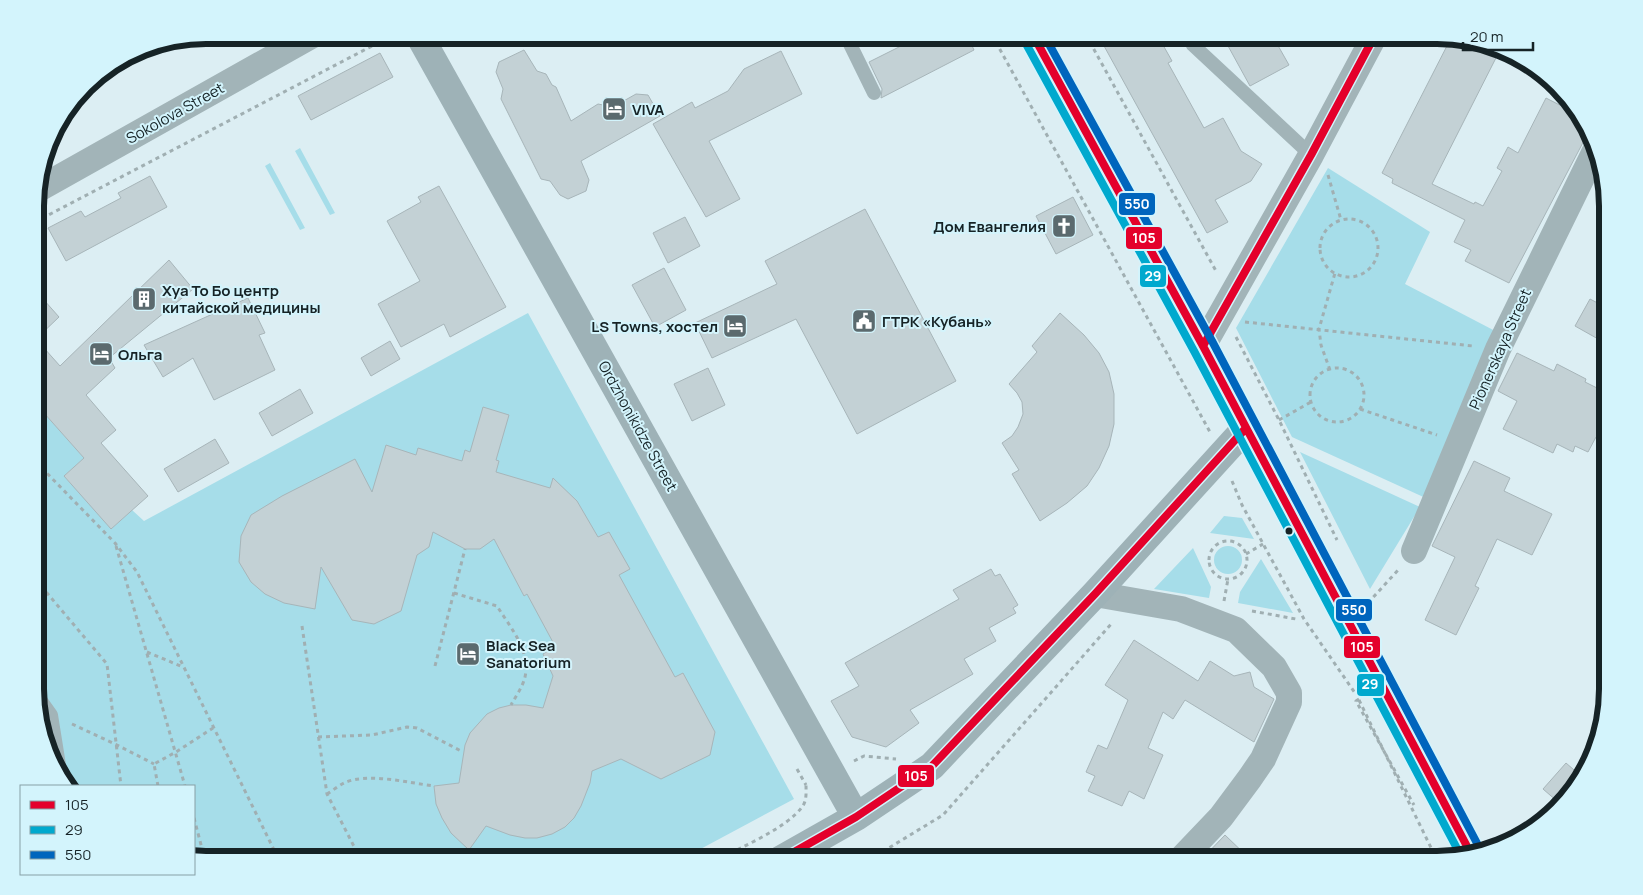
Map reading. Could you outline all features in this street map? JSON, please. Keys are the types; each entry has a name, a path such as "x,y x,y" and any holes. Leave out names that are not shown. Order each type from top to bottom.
{"main road":[{"name":"Ordzhonikidze Street","path":"424,44 856,817"},
{"path":"1038,44 1246,428 1468,848"},
{"path":"796,851 856,817 932,766 1094,594 1246,428"}],"street":[{"name":"Sokolova Street","path":"45,185 297,44"},
{"path":"1202,346 1225,315 1318,161 1371,44"},
{"name":"Pionerskaya Street","path":"1414,550 1498,349 1592,156"},
{"path":"1094,594 1182,609 1236,630 1274,667 1289,693 1289,702 1263,759 1220,816 1188,851"}],"lane":[{"path":"850,44 874,92"},
{"path":"1192,44 1318,161"},
{"path":"45,706 51,715 56,752"}],"path":[{"path":"44,218 376,44"},
{"path":"997,44 1222,454 1242,505 1304,619 1359,700 1433,851"},
{"path":"1091,44 1217,273 1217,298 1279,420 1338,543"},
{"path":"1318,161 1341,220"},
{"path":"1347,219 1358,221 1368,226 1375,235 1378,252 1371,267 1362,274 1345,277 1335,273 1323,261 1320,244 1327,229 1336,222 1347,219"},
{"path":"1330,370 1321,345 1319,329 1335,273"},
{"path":"1225,315 1319,329 1498,349"},
{"path":"1330,370 1345,370 1358,379 1364,394 1360,409 1348,419 1333,422 1319,415 1311,402 1310,392 1314,382 1320,374 1330,370"},
{"path":"1279,420 1311,402"},
{"path":"1360,409 1459,442"},
{"path":"44,470 115,543 137,572 274,851"},
{"path":"1231,542 1240,545 1246,554 1247,563 1243,572 1235,578 1228,579 1217,575 1211,567 1210,558 1213,549 1222,543 1231,542"},
{"path":"115,543 185,785"},
{"path":"1246,554 1263,544"},
{"path":"435,666 465,549"},
{"path":"1363,595 1368,604 1414,550"},
{"path":"1224,606 1228,579"},
{"path":"44,589 107,664 121,785"},
{"path":"454,593 497,606 523,650 526,667 524,678 511,705"},
{"path":"884,851 943,815 1133,600"},
{"path":"302,626 327,794 356,851"},
{"path":"147,652 183,667"},
{"path":"1359,700 1356,701 1430,835"},
{"path":"51,715 154,764"},
{"path":"318,737 372,735 407,727 417,728 463,752"},
{"path":"154,764 213,728"},
{"path":"733,851 783,824 802,807 806,797 806,785 864,756 902,760"},
{"path":"154,764 158,785"},
{"path":"327,794 344,783 356,780 377,779 434,786"},
{"path":"195,822 203,851"},
{"path":"461,851 463,845"}],"shaded area":[{"path":"300,148 335,213 330,215 295,151"},
{"path":"270,163 305,228 300,230 265,166"},
{"path":"1328,168 1430,232 1405,284 1499,333 1430,500 1292,437 1236,328"},
{"path":"528,313 794,799 697,851 195,851 195,785 75,785 62,764 51,715 46,716 45,711 44,413 84,458 64,476 112,528 132,510 144,521"},
{"path":"1300,452 1420,507 1370,589"},
{"path":"1224,516 1242,518 1254,539 1210,533"},
{"path":"1228,546 1238,550 1242,560 1238,570 1228,574 1218,570 1214,560 1218,550"},
{"path":"1193,548 1211,587 1209,598 1154,589"},
{"path":"1261,559 1293,613 1238,603 1240,592"}],"building":[{"path":"905,44 971,44 974,50 881,98 882,89 869,62"},
{"path":"1103,44 1163,45 1172,61 1168,63 1204,128 1223,118 1241,151 1262,164 1251,181 1215,200 1228,222 1207,233"},
{"path":"1227,44 1277,44 1289,65 1250,86"},
{"path":"1448,44 1469,47 1497,55 1432,184 1474,204 1475,202 1483,206 1502,171 1497,168 1508,147 1518,153 1546,98 1566,108 1585,139 1509,283 1465,261 1471,250 1454,242 1465,220 1392,183 1393,179 1382,173"},
{"path":"524,50 537,71 546,74 552,85 556,87 571,121 598,104 613,107 636,94 648,95 660,116 581,161 589,180 586,191 568,199 560,195 550,181 541,179 501,99 503,89 496,72 499,62"},
{"path":"781,51 802,94 709,141 740,199 706,217 653,124 692,102 695,108 728,91 744,69"},
{"path":"380,53 393,77 311,120 298,96"},
{"path":"150,176 167,207 66,261 48,228 81,211 85,217 121,198 118,193"},
{"path":"439,186 506,307 450,337 444,324 401,347 378,304 420,281 387,221 421,202 418,197"},
{"name":"Дом Евангелия","path":"1073,197 1093,235 1056,254 1036,216"},
{"path":"865,209 956,381 857,434 796,319 712,358 695,323 777,284 765,261"},
{"path":"685,217 700,246 668,263 653,233"},
{"path":"169,260 193,289 109,358 115,368 86,395 116,430 101,443 148,496 111,529 64,476 84,458 44,413 44,348 60,366"},
{"path":"664,268 686,310 655,327 632,285"},
{"path":"248,298 265,333 259,335 275,370 214,400 193,358 163,377 144,345"},
{"path":"1590,299 1599,304 1599,340 1575,326"},
{"path":"44,300 59,317 44,331"},
{"path":"1060,313 1084,335 1099,353 1109,372 1114,394 1114,424 1109,446 1099,468 1087,486 1067,503 1040,521 1012,474 1019,470 1002,443 1012,436 1023,414 1022,402 1009,384 1037,352 1032,346"},
{"path":"390,341 400,359 371,376 361,358"},
{"path":"1517,353 1554,371 1557,364 1586,379 1585,382 1599,389 1599,439 1596,437 1588,452 1575,446 1573,452 1557,444 1553,453 1503,429 1517,401 1498,391"},
{"path":"708,368 725,405 692,421 674,384"},
{"path":"300,389 313,413 272,436 259,413"},
{"path":"483,407 509,415 496,460 499,461 496,472 550,488 553,478 577,501 598,537 609,532 630,569 619,575 675,677 683,673 715,732 710,755 661,779 621,759 592,771 590,783 574,818 565,827 552,834 537,838 525,838 510,835 486,826 469,850 451,833 442,818 436,804 434,786 459,783 465,745 470,733 487,714 511,705 543,708 553,676 543,654 555,646 527,594 524,596 494,539 480,549 465,549 433,532 429,547 417,555 401,611 374,624 352,620 321,567 315,609 284,603 265,594 251,582 239,562 241,536 251,515 282,496 355,459 372,492 386,445 416,455 418,448 462,461 465,450 470,452"},
{"path":"215,439 229,463 178,492 164,469"},
{"path":"1474,461 1510,478 1504,491 1552,514 1532,555 1497,539 1475,586 1479,588 1456,635 1425,620 1455,557 1432,546"},
{"path":"991,569 995,576 1000,574 1018,605 1013,608 1016,613 989,628 996,641 964,659 973,674 910,710 919,723 886,747 852,737 831,701 859,686 845,663 959,599 953,590"},
{"path":"1134,640 1198,681 1210,661 1234,676 1250,672 1254,687 1274,699 1254,742 1185,700 1173,719 1163,712 1148,748 1163,755 1144,799 1129,791 1122,806 1088,791 1095,776 1086,772 1098,745 1107,749 1128,700 1105,685"},
{"path":"1566,763 1576,772 1555,800 1543,789"},
{"path":"1225,835 1242,851 1210,851"}],"transit line":[{"name":"29","path":"1026,44 1194,351 1458,850"},
{"name":"105","path":"1038,44 1203,346 1468,848"},
{"name":"550","path":"1049,44 1212,341 1478,846"},
{"name":"105","path":"1203,346 1311,155 1370,44"},
{"name":"105","path":"796,851 856,817 932,766 1095,594 1246,428"}],"place":[{"name":"VIVA","path":"614,109"},
{"name":"Дом Евангелия","path":"1064,226"},
{"name":"Хуа То Бо центр китайской медицины","path":"144,299"},
{"name":"ГТРК «Кубань»","path":"864,321"},
{"name":"LS Towns, хостел","path":"735,326"},
{"name":"Ольга","path":"101,354"},
{"name":"Black Sea Sanatorium","path":"468,654"}]}
